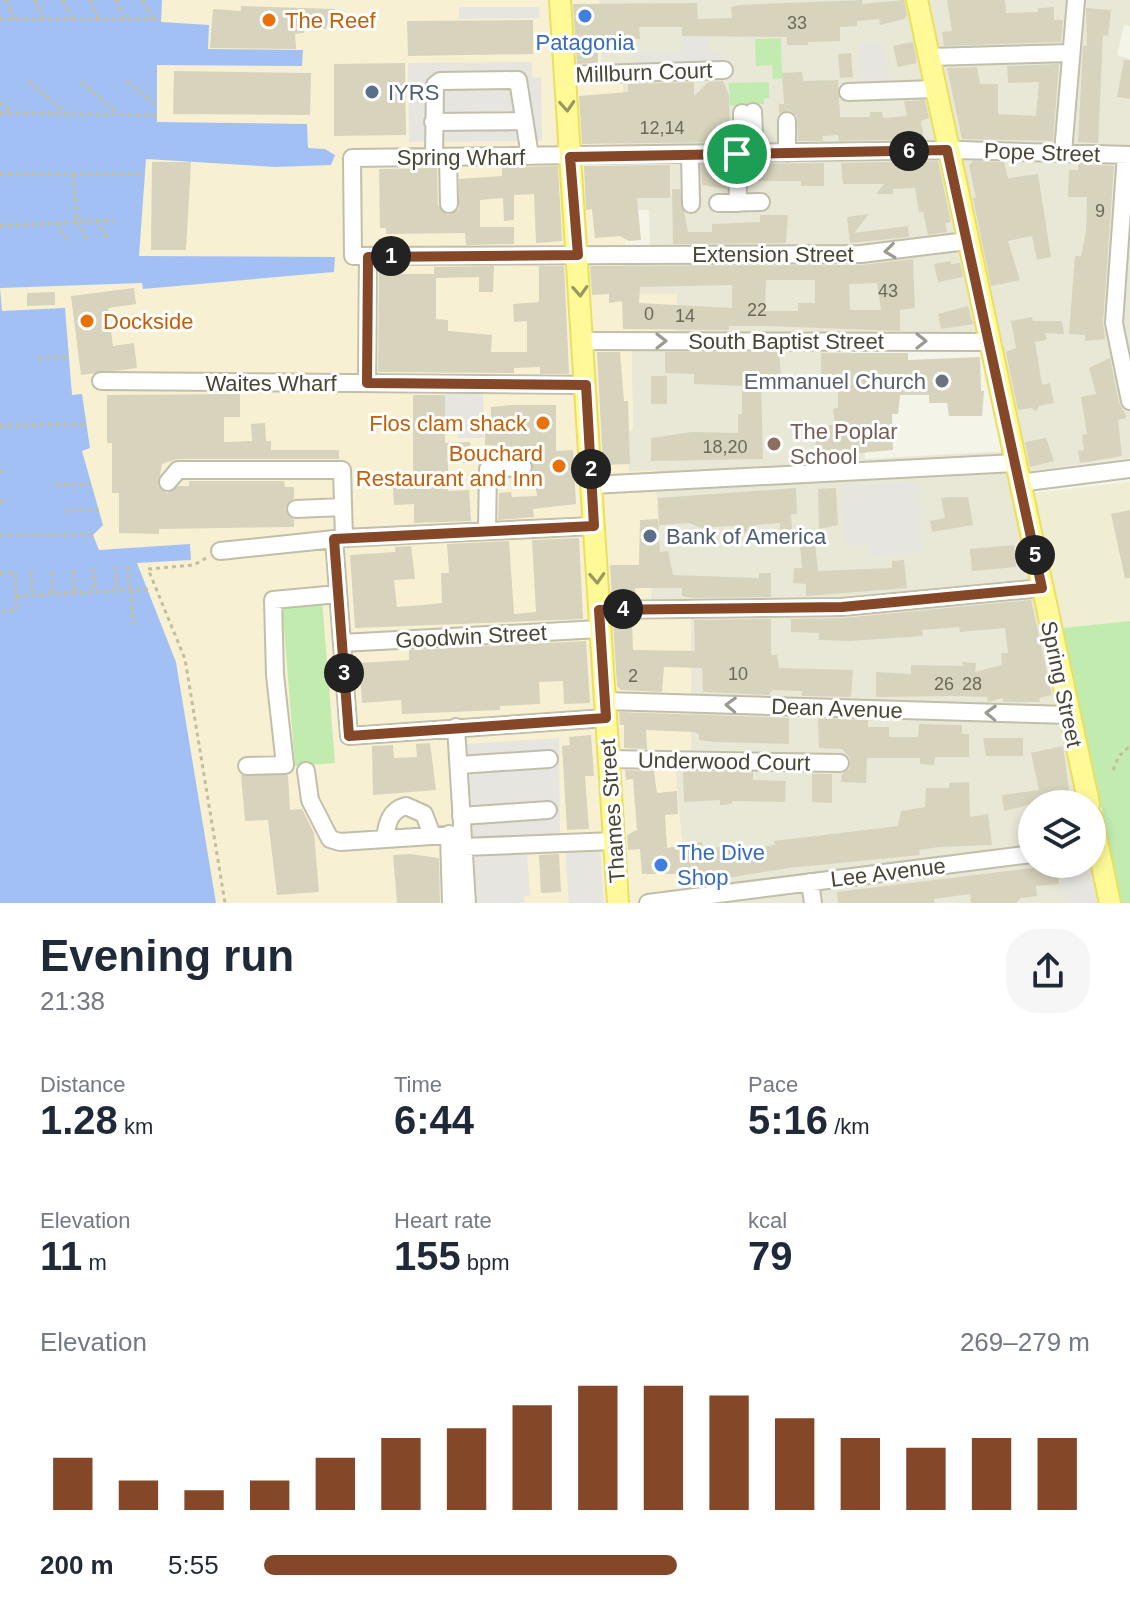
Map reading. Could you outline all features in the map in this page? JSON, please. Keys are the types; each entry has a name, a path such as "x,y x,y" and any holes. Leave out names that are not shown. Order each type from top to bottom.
{"main road":[{"name":"Thames Street","path":"560,0 618,903"},
{"name":"Spring Street","path":"917,0 1086,790"},
{"path":"1104,878 1110,903"}],"street":[{"path":"1063,152 1076,0"},
{"path":"929,57 1071,53"},
{"name":"Millburn Court","path":"565,75 724,70"},
{"path":"449,204 433,122 433,90 440,81 518,80 530,156"},
{"path":"848,92 936,89"},
{"path":"738,203 748,113"},
{"path":"433,122 524,121"},
{"path":"787,121 787,153"},
{"name":"Pope Street","path":"570,157 947,150 1128,155"},
{"path":"690,155 691,204"},
{"path":"1128,155 1114,323 1130,401"},
{"name":"Spring Wharf","path":"368,257 353,256 352,158 570,157"},
{"path":"718,203 761,202"},
{"name":"Extension Street","path":"368,257 861,254 967,241"},
{"path":"367,383 368,257"},
{"name":"South Baptist Street","path":"583,341 989,342"},
{"name":"Waites Wharf","path":"101,381 586,385"},
{"path":"592,485 1015,463"},
{"path":"487,530 488,469 523,467"},
{"path":"1019,483 1130,469"},
{"path":"168,482 178,470 342,470 338,594 342,643"},
{"path":"296,509 343,507"},
{"path":"220,551 339,538 594,526"},
{"name":"Goodwin Street","path":"342,643 600,619 842,607 1042,588"},
{"path":"247,766 285,765 275,675 273,600 338,594"},
{"name":"Dean Avenue","path":"342,643 349,736 605,709 1069,715"},
{"path":"451,903 451,838 461,816 456,727"},
{"path":"459,765 549,759"},
{"name":"Underwood Court","path":"608,759 840,763"},
{"path":"306,771 310,800 330,839 614,841"},
{"path":"385,838 396,809 406,806 424,814 451,838 467,903"},
{"path":"461,816 548,810"},
{"name":"Lee Avenue","path":"648,903 714,899 810,882 1018,856"},
{"path":"810,882 813,903"}],"path":[{"path":"6,0 15,19"},
{"path":"35,0 44,19"},
{"path":"63,0 72,19"},
{"path":"90,0 99,19"},
{"path":"116,0 125,19"},
{"path":"143,0 152,19"},
{"path":"0,19 161,19"},
{"path":"28,81 67,114"},
{"path":"127,81 156,105"},
{"path":"81,82 120,114"},
{"path":"0,102 13,113"},
{"path":"0,113 157,115"},
{"path":"0,174 143,174"},
{"path":"73,174 77,221 88,241"},
{"path":"98,220 108,240"},
{"path":"0,226 114,220"},
{"path":"58,222 67,242"},
{"path":"38,359 69,357"},
{"path":"0,426 86,424"},
{"path":"0,471 7,471"},
{"path":"56,485 90,484"},
{"path":"0,502 7,502"},
{"path":"64,511 99,510"},
{"path":"0,535 93,535"},
{"path":"220,551 194,565 148,569 185,659 225,903"},
{"path":"128,566 133,623 140,622"},
{"path":"115,567 117,591"},
{"path":"93,568 95,592"},
{"path":"73,570 74,593"},
{"path":"31,571 32,595"},
{"path":"0,573 15,572 17,610 0,611"},
{"path":"52,572 52,594"},
{"path":"16,596 149,589"},
{"path":"1113,770 1119,756 1130,746"}],"shaded area":[{"path":"162,0 598,0 600,65 623,65 626,294 677,294 676,331 631,332 633,430 627,431 629,472 655,470 661,564 651,565 651,600 691,601 691,752 675,764 687,903 216,903 176,662 137,563 191,560 190,545 99,550 93,535 103,525 82,451 90,447 82,395 73,395 1,311 0,288 142,283 143,288 334,272 334,257 139,256 145,159 276,167 331,165 325,149 308,148 307,124 157,122 157,64 302,66 303,51 207,49 160,22"},
{"path":"599,0 910,0 983,348 850,348 849,412 863,412 865,459 1005,451 1077,790 1018,790 1018,878 1095,878 1101,903 687,903 675,763 690,601 651,600 655,471 629,472 627,430 633,429 631,331 676,294 626,294 625,248 650,247 649,210 625,210 601,66"},
{"path":"926,0 1130,0 1130,26 1124,25 1117,55 1130,59 1130,458 1022,472"},
{"path":"459,7 539,7 540,18 459,19"},
{"path":"682,36 708,36 708,51 722,51 722,62 636,64 636,53 682,52"},
{"path":"859,43 881,43 889,80 862,81"},
{"path":"532,62 532,77 541,78 542,141 409,142 408,63"},
{"path":"445,393 483,393 484,438 458,438 458,431 445,431"},
{"path":"529,450 530,484 511,485 510,479 483,480 484,451"},
{"path":"918,482 922,552 870,557 869,545 845,546 841,486"},
{"path":"1130,482 1130,621 1063,628 1034,493"},
{"path":"559,738 560,836 526,838 530,896 524,896 525,903 476,903 466,744"},
{"path":"600,846 604,903 569,903 565,849"},
{"path":"1062,878 1092,878 1096,903 1066,903"}],"green space":[{"path":"781,38 782,78 773,79 772,65 756,66 755,39"},
{"path":"769,82 769,98 764,98 764,104 730,106 729,83"},
{"path":"322,599 335,763 295,766 282,602"},
{"path":"1130,621 1130,903 1122,903 1106,828 1106,790 1098,790 1063,628"}],"water":[{"path":"0,0 162,0 161,22 209,25 208,49 303,50 302,66 157,65 157,122 307,124 308,148 325,149 335,155 331,165 276,167 146,159 139,256 335,257 334,272 143,289 142,283 0,288"},
{"path":"0,288 2,311 65,308 72,395 82,394 90,448 82,451 103,525 93,535 99,550 190,544 191,560 137,563 176,662 216,903 0,903"}],"building":[{"path":"862,0 862,4 904,0 907,15 904,19 880,25 879,19 857,21 857,26 840,27 840,41 808,42 808,45 787,45 787,37 682,36 682,27 639,27 640,39 621,39 621,51 598,52 598,63 577,64 573,4 697,3 698,19 732,18 731,7 739,5"},
{"path":"947,0 1005,0 1006,13 1038,12 1038,8 1054,7 1054,20 1063,20 1061,42 944,46 942,32 952,31"},
{"name":"The Reef","path":"241,6 335,9 334,26 327,25 326,29 304,28 304,33 295,34 296,49 210,48 213,9 241,11"},
{"path":"1086,8 1111,10 1108,36 1103,35 1098,143 1078,142 1083,46 1087,46"},
{"path":"533,20 533,54 408,56 407,21"},
{"path":"913,42 917,63 898,67 893,46"},
{"path":"851,53 853,77 840,78 838,54"},
{"path":"1124,60 1130,60 1130,99 1117,97"},
{"path":"405,63 406,135 334,136 334,64"},
{"path":"1059,64 1053,141 962,139 947,68 977,67 980,84 998,84 998,114 1036,116 1039,82 1008,83 1007,66"},
{"path":"174,71 311,73 310,115 173,114"},
{"path":"802,72 803,81 838,80 840,117 870,117 870,112 882,112 883,118 907,116 904,101 925,100 929,118 921,121 924,139 839,141 838,135 823,136 823,141 798,141 797,116 788,110 779,114 779,104 784,104 782,73"},
{"path":"723,81 729,95 730,142 582,144 579,96 628,92 628,84 694,82 694,96 708,82"},
{"path":"938,161 951,222 945,223 947,232 928,235 923,212 919,212 915,188 893,189 893,194 876,194 884,184 843,184 841,163"},
{"path":"973,161 1004,162 1008,178 1038,174 1051,257 1037,260 1032,236 1008,241 1020,280 991,286 973,198 976,198 969,165"},
{"path":"152,162 191,162 186,250 151,250"},
{"path":"824,163 824,186 801,186 801,181 749,181 748,164"},
{"path":"701,164 726,164 727,189 702,185"},
{"path":"1078,164 1114,166 1103,322 1105,339 1085,341 1085,335 1069,334 1075,256 1081,256 1086,231 1087,197 1068,197 1069,170 1078,170"},
{"path":"670,165 670,198 637,198 641,240 629,241 620,236 595,238 592,209 586,210 584,166"},
{"path":"558,166 562,241 536,243 534,194 514,195 514,220 504,221 503,198 480,200 480,227 514,227 514,244 466,245 465,233 386,234 386,228 380,228 379,169 437,168 438,205 448,215 459,209 459,179 502,176 502,167"},
{"path":"672,189 680,189 688,232 712,232 712,224 760,222 760,215 788,215 786,243 673,244"},
{"path":"869,214 854,233 908,226 909,237 850,243 847,217"},
{"path":"913,259 915,308 900,310 900,331 767,326 729,326 729,330 623,329 622,301 609,303 609,294 592,295 590,266 861,265","holes":["766,280 815,280 815,303 798,303 798,311 765,311","877,283 881,310 850,310 849,284","732,285 732,308 639,303 640,287"]},
{"path":"951,261 951,264 960,263 963,277 938,282 934,264"},
{"path":"494,266 493,292 479,292 479,277 436,278 436,319 448,320 448,331 492,335 491,352 527,352 527,321 514,322 513,304 539,302 539,266 564,266 569,374 540,374 540,367 514,368 514,373 378,372 379,267 391,267 391,274 434,274 434,267"},
{"path":"134,288 136,304 108,308 113,346 134,343 137,368 81,375 71,296"},
{"path":"55,292 55,305 27,306 27,293"},
{"path":"968,306 973,324 941,329 938,314"},
{"path":"1032,317 1033,321 1062,321 1064,334 1045,333 1047,340 1035,342 1042,385 1050,383 1054,403 1039,406 1036,411 1031,408 1018,410 1006,352 1016,348 1011,321"},
{"path":"597,352 620,352 624,401 628,401 630,464 603,465"},
{"path":"665,352 779,352 781,378 761,378 763,459 651,461 651,438 692,432 738,433 738,414 742,414 742,386 694,384 694,374 665,373"},
{"path":"821,353 908,353 908,360 980,357 981,391 984,391 982,416 949,416 947,403 929,403 929,395 900,395 898,414 892,414 893,450 816,457 815,429 835,424 833,409 838,408 838,377 821,377"},
{"path":"1110,358 1119,403 1126,415 1126,418 1118,420 1122,456 1080,463 1078,451 1084,450 1082,435 1087,434 1081,397 1096,394 1089,368"},
{"path":"651,376 667,376 667,404 651,404"},
{"path":"240,394 240,417 224,417 224,442 252,441 251,424 265,423 266,441 271,441 271,450 339,450 339,459 177,459 162,464 158,486 167,493 179,486 189,486 189,481 284,481 285,487 294,487 294,498 285,509 294,520 294,527 159,529 159,534 119,533 119,493 112,493 112,443 107,443 107,395"},
{"path":"413,395 445,395 445,443 470,442 471,463 448,463 448,491 469,490 471,521 414,523 414,504 394,505 393,488 413,487"},
{"path":"556,405 556,451 573,450 576,504 533,509 534,517 498,520 499,493 511,492 512,497 537,496 530,448 485,445 485,430 491,430 491,407"},
{"path":"1046,438 1054,461 1030,467 1025,442"},
{"path":"796,488 797,514 791,514 792,530 780,531 780,523 756,525 756,532 742,533 741,525 701,528 689,523 659,525 658,498"},
{"path":"836,488 838,525 819,529 818,489"},
{"path":"968,497 973,525 932,532 930,521 945,518 941,498"},
{"path":"1130,510 1130,578 1125,578 1111,514"},
{"path":"658,519 660,552 668,551 673,575 759,578 759,573 771,573 771,597 694,598 682,596 682,588 635,588 636,597 612,599 610,565 639,565 640,520"},
{"path":"579,538 583,619 355,628 350,555 395,552 395,547 411,546 415,579 394,580 397,607 423,605 442,603 441,573 449,573 447,544 509,541 514,614 536,612 532,540"},
{"path":"815,543 818,571 892,568 892,561 904,560 907,588 806,596 806,584 793,583 794,568 802,568 800,544"},
{"path":"1014,545 1016,567 972,571 970,549"},
{"path":"1031,600 1052,695 1039,698 1040,702 1003,702 1003,698 988,702 987,697 876,697 876,672 911,674 911,665 963,666 962,662 976,663 975,672 1002,665 1001,653 1008,653 1005,628 960,632 959,627 922,630 923,636 850,641 819,640 819,633 791,632 791,619 843,618"},
{"path":"771,619 771,655 777,655 779,668 853,670 851,697 802,696 802,691 772,690 769,695 703,692 702,668 664,667 662,692 621,690 617,686 613,621 632,621 633,650 695,651 694,620"},
{"path":"586,641 590,703 564,704 563,681 539,682 540,704 500,706 500,710 402,714 401,700 362,703 359,663 409,660 409,650"},
{"path":"619,712 789,718 789,744 715,742 699,740 699,734 694,732 646,730 647,749 624,748 624,725 620,725"},
{"path":"818,718 868,720 868,727 889,727 889,737 918,737 919,724 962,725 962,734 969,734 969,757 935,757 934,765 920,764 920,758 867,758 866,783 841,782 842,774 850,768 850,758 842,749 819,748"},
{"path":"591,735 594,776 585,776 589,829 567,830 562,746 570,745 569,737"},
{"path":"983,738 1023,738 1023,756 986,756"},
{"path":"430,743 436,790 373,795 372,746 393,745 394,758 417,757 416,744"},
{"path":"1063,746 1069,790 1039,790 1031,753"},
{"path":"625,770 654,771 657,793 677,791 678,814 665,815 667,848 702,842 703,849 742,844 748,849 775,845 774,841 898,826 901,811 925,807 926,788 949,788 949,783 969,782 970,817 988,814 992,845 939,847 919,850 920,855 789,868 708,881 708,877 687,880 686,874 642,874 640,849 628,850 627,835 637,830 633,779 626,780"},
{"path":"683,771 753,772 753,780 786,781 785,802 732,801 732,804 720,805 720,800 684,802"},
{"path":"812,774 832,774 832,803 812,802"},
{"path":"241,775 288,775 290,810 302,809 314,833 319,892 277,895 268,820 245,821"},
{"path":"1018,793 1018,808 1004,811 1002,795"},
{"path":"559,854 561,892 541,893 539,855"},
{"path":"393,855 439,858 440,903 397,903"},
{"path":"1018,870 1018,878 1058,878 1059,884 1036,886 1037,896 1021,898 1016,903 971,903 970,894 934,899 934,903 838,903 837,892"}],"place":[{"name":"Patagonia","path":"585,16"},
{"name":"The Reef","path":"269,20"},
{"name":"IYRS","path":"372,92"},
{"name":"Dockside","path":"87,321"},
{"name":"Emmanuel Church","path":"942,381"},
{"name":"Flos clam shack","path":"543,423"},
{"name":"The Poplar School","path":"774,444"},
{"name":"Bouchard Restaurant and Inn","path":"559,466"},
{"name":"Bank of America","path":"650,536"},
{"name":"The Dive Shop","path":"661,865"}],"route":[{"path":"947,150 1042,588 842,607 599,610 606,718 349,736 334,539 594,526 586,385 367,383 368,257 578,255 570,157 737,154 947,150"}]}
